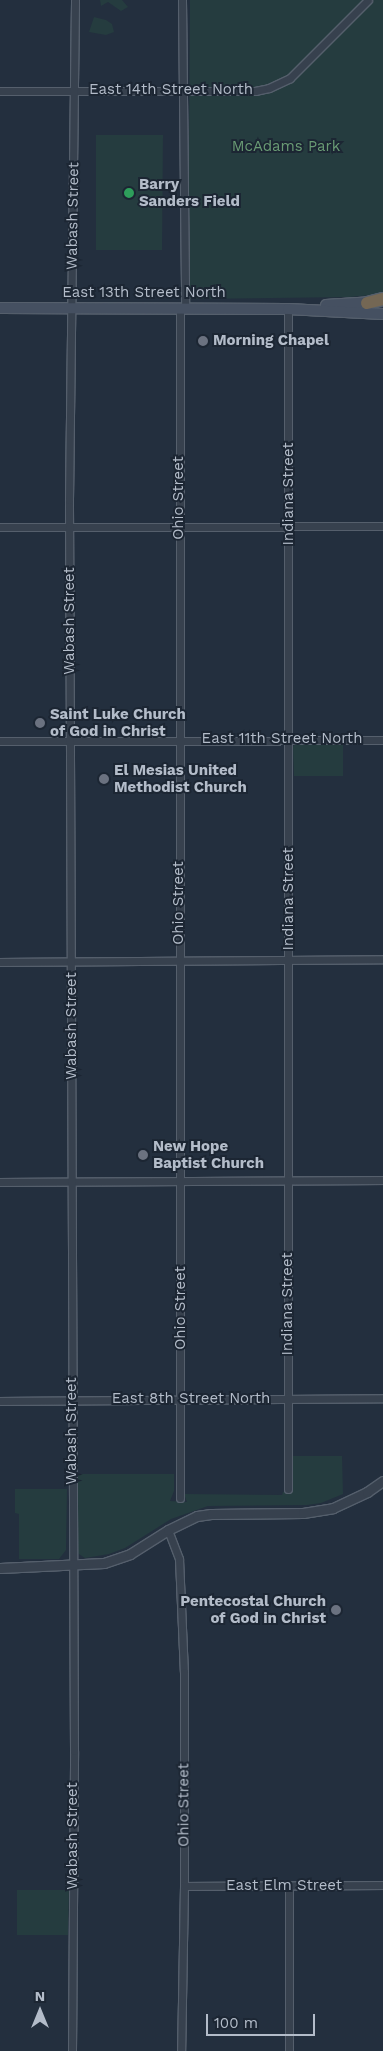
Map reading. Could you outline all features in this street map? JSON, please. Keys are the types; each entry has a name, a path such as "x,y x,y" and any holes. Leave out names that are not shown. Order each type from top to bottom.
{"highway":[{"path":"368,303 383,300"}],"main road":[{"name":"East 13th Street North","path":"288,309 368,303"},
{"name":"East 13th Street North","path":"0,308 182,307 288,309 383,314"}],"street":[{"name":"Wabash Street","path":"72,2051 70,527 75,0"},
{"name":"Ohio Street","path":"180,1498 178,527 182,307 182,0"},
{"name":"East 14th Street North","path":"0,91 255,91 280,84 290,78 368,0"},
{"name":"Indiana Street","path":"288,309 288,1489"},
{"path":"0,527 383,526"},
{"name":"East 11th Street North","path":"0,741 179,739 383,740"},
{"path":"0,962 383,959"},
{"path":"0,1182 383,1180"},
{"name":"East 8th Street North","path":"0,1401 383,1398"},
{"path":"0,1568 72,1566 116,1560 136,1551 189,1519 204,1515 303,1513 333,1508 367,1492 383,1481"},
{"name":"Ohio Street","path":"168,1530 179,1559 184,1672 184,1886 181,2051"},
{"name":"East Elm Street","path":"184,1886 289,1887 383,1885"},
{"path":"289,1887 289,2051"}],"green space":[{"path":"100,0 122,0 128,7 121,11 108,2 101,6"},
{"name":"McAdams Park","path":"190,0 383,0 383,294 349,297 188,299"},
{"path":"94,17 106,20 112,24 114,32 106,35 89,32"},
{"name":"Barry Sanders Field","path":"96,135 163,135 162,250 96,250"},
{"path":"295,744 343,744 343,776 294,776 293,747"},
{"path":"292,1456 342,1456 343,1494 321,1503 307,1505 208,1506 171,1519 125,1548 109,1554 85,1558 76,1552 75,1474 174,1474 174,1491 170,1501 187,1502 184,1494 282,1495 283,1492 293,1492"},
{"path":"15,1489 67,1489 66,1550 59,1559 19,1559 19,1514 15,1513"},
{"path":"17,1890 69,1890 68,1935 17,1935"}],"place":[{"name":"Barry Sanders Field","path":"129,193"},
{"name":"Morning Chapel","path":"203,341"},
{"name":"Saint Luke Church of God in Christ","path":"40,723"},
{"name":"El Mesias United Methodist Church","path":"104,779"},
{"name":"New Hope Baptist Church","path":"143,1155"},
{"name":"Pentecostal Church of God in Christ","path":"336,1610"}]}
